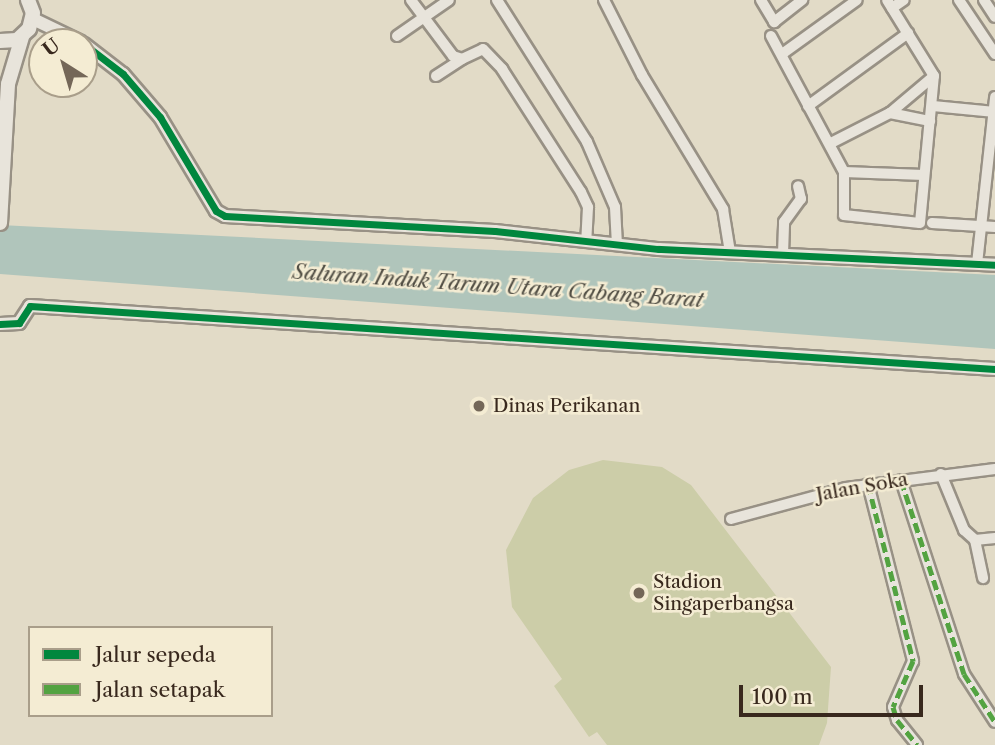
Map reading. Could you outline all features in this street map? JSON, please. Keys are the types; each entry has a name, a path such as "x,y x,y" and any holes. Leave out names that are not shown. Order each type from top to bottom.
{"main road":[{"path":"0,223 8,84 22,37 33,19 28,0"},
{"path":"0,41 22,37"}],"street":[{"path":"411,0 453,57 462,59"},
{"path":"397,36 449,0"},
{"path":"497,0 587,142 615,208 617,244"},
{"path":"604,0 642,75 723,209 730,252"},
{"path":"761,0 774,22 802,0"},
{"path":"782,54 857,0"},
{"path":"771,36 831,143 844,172 844,215 920,223 934,76 890,4 904,0"},
{"path":"959,0 995,54"},
{"path":"984,0 995,17"},
{"path":"33,19 52,28"},
{"path":"808,106 908,33"},
{"path":"436,76 462,59 483,50 502,69 581,192 588,207 586,241"},
{"path":"98,55 123,74 160,117 216,211 225,216 730,252 995,264"},
{"path":"831,143 890,113 934,76"},
{"path":"977,264 995,97"},
{"path":"933,106 994,112"},
{"path":"890,113 930,121"},
{"path":"844,172 924,175"},
{"path":"783,254 784,222 801,199 798,186"},
{"path":"932,223 995,227"},
{"path":"0,324 19,323 26,309 43,307 995,369"},
{"name":"Jalan Soka","path":"731,519 868,484 995,469"},
{"path":"940,474 964,530 975,540 983,578"},
{"path":"901,480 964,674 995,722"},
{"path":"868,484 913,661 893,707 897,720 917,745"},
{"path":"975,540 995,538"}],"green space":[{"name":"Stadion Singaperbangsa","path":"603,460 662,467 691,485 831,667 827,723 819,745 607,745 597,732 589,737 554,686 562,679 512,607 506,550 533,498 569,470"}],"water":[{"name":"Saluran Induk Tarum Utara Cabang Barat","path":"0,225 995,275 995,349 0,274"}],"marked path":[{"path":"901,480 964,674 995,722"},
{"path":"868,484 913,661 893,707 897,720 917,745"}],"cycle path":[{"path":"98,55 123,74 160,117 216,211 225,216 495,231 659,249 995,265"},
{"path":"0,324 19,323 30,306 995,369"}],"place":[{"name":"Dinas Perikanan","path":"479,406"},
{"name":"Stadion Singaperbangsa","path":"639,593"}]}
